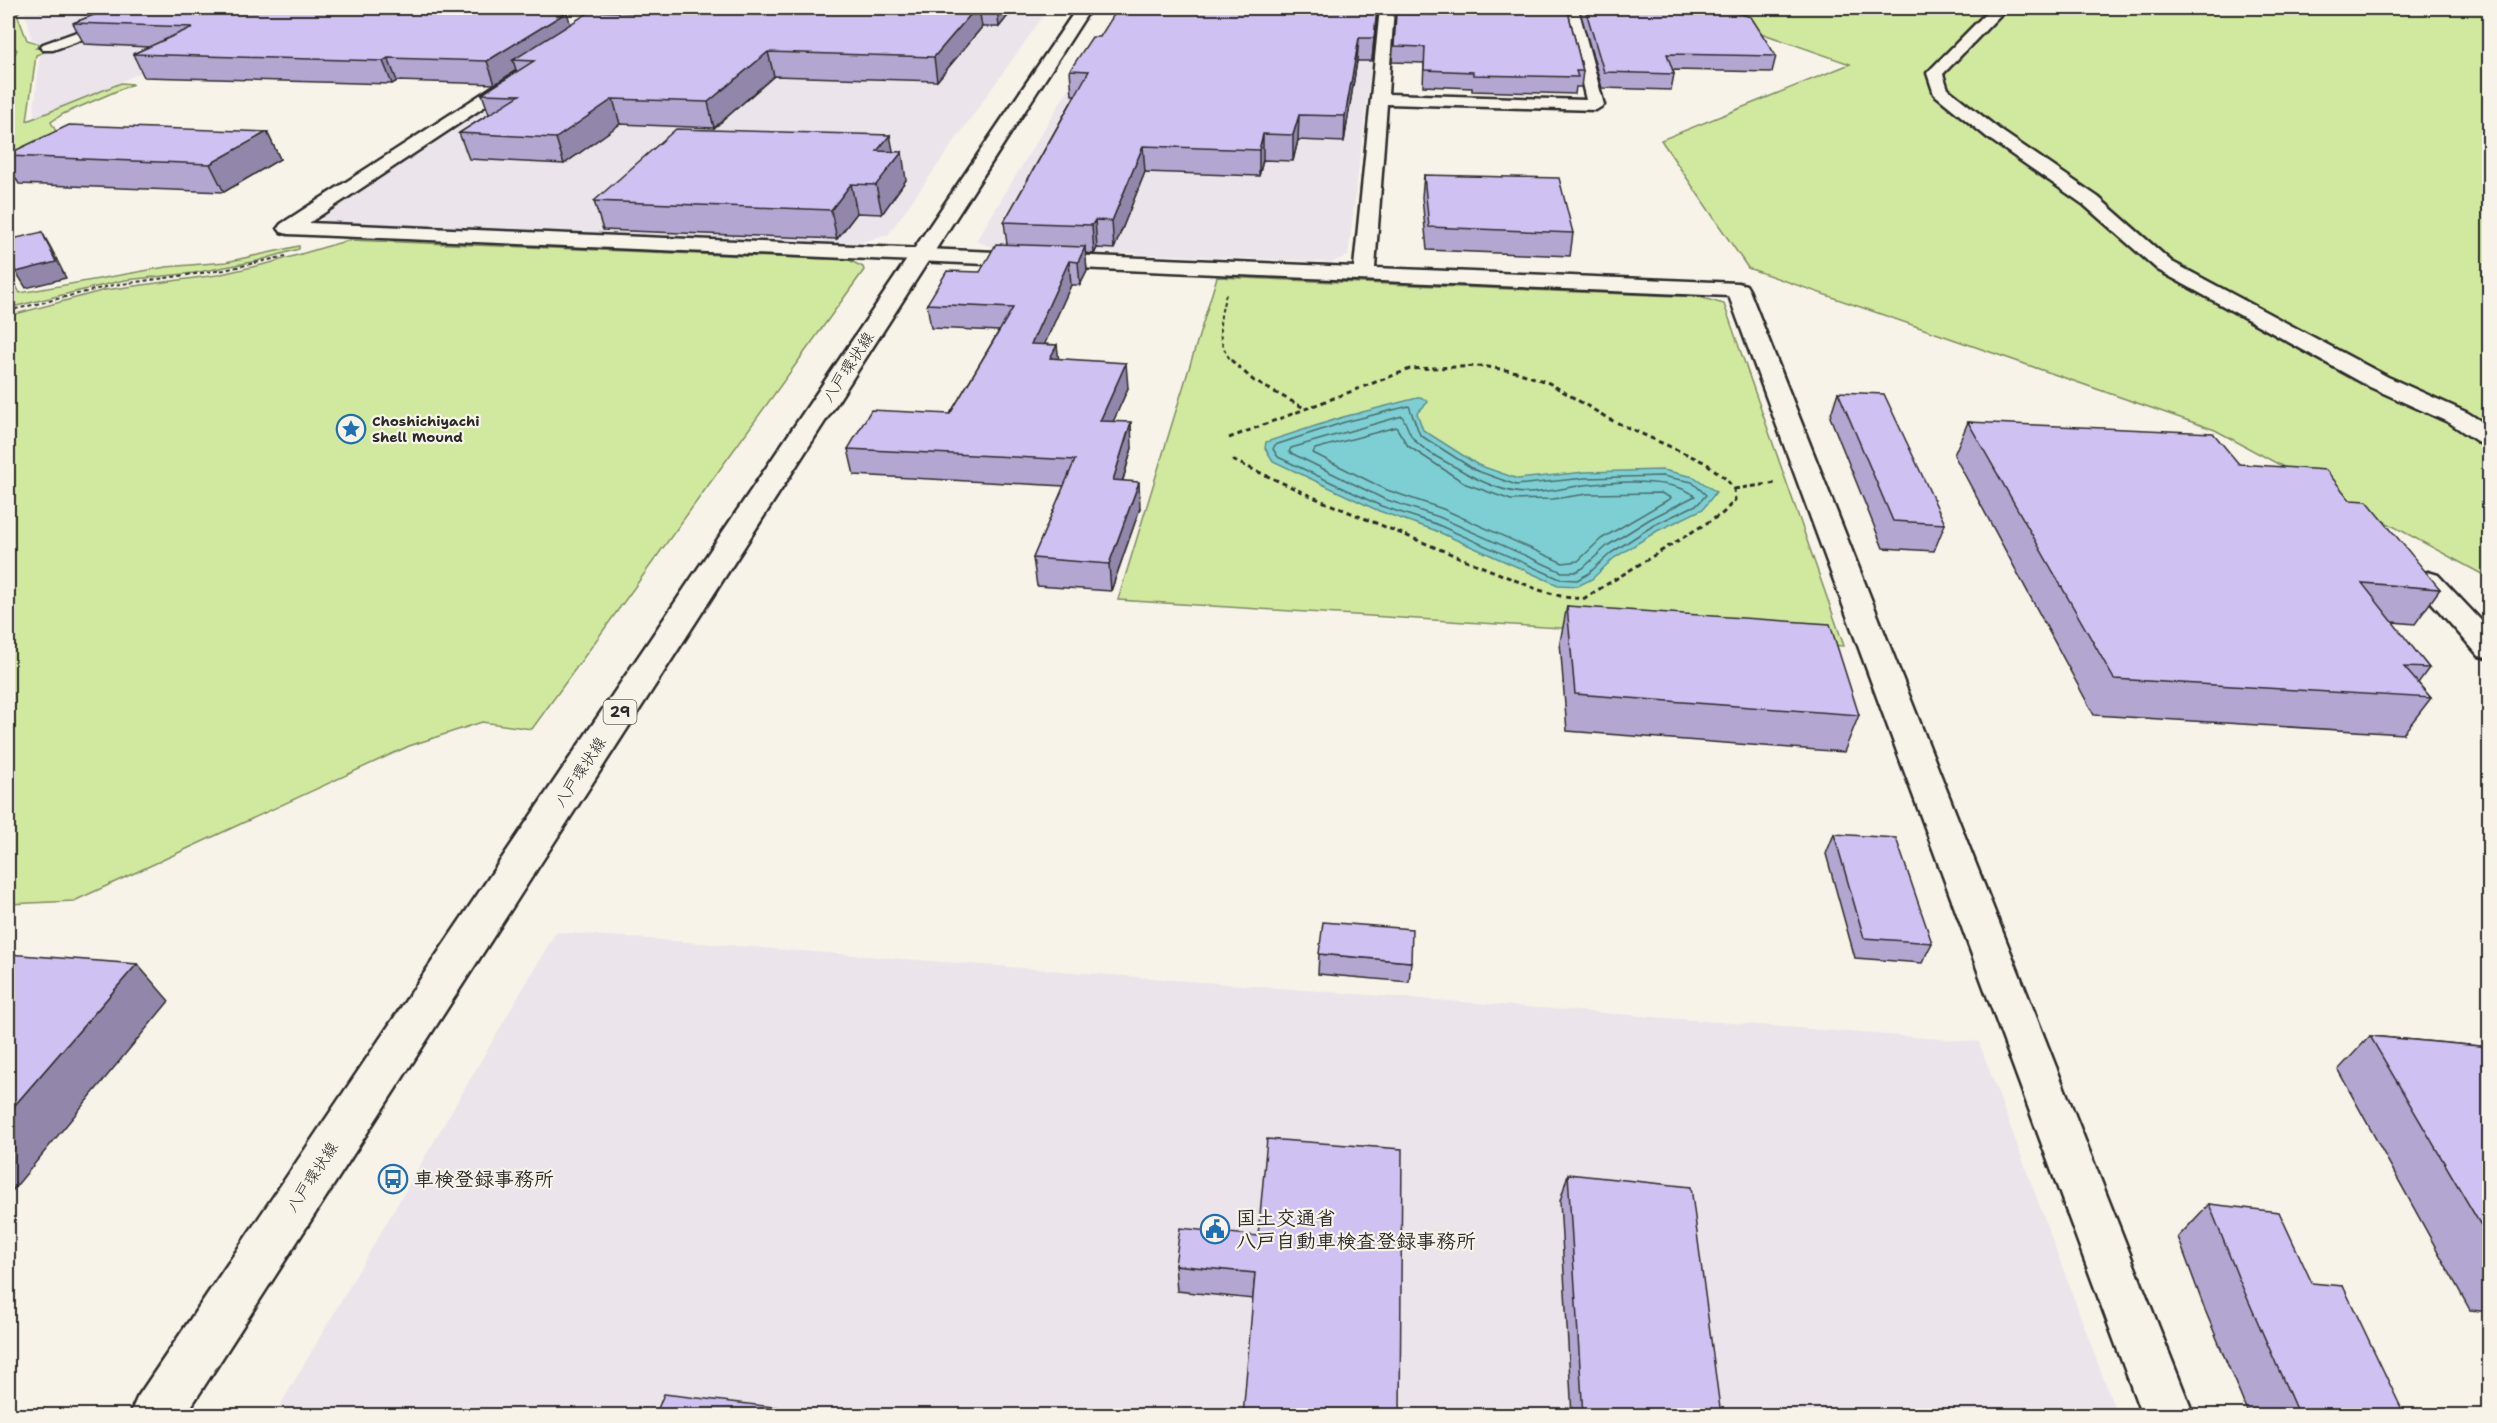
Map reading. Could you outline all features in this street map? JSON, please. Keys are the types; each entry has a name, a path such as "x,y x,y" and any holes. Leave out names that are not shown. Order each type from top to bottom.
{"street":[{"path":"48,47 156,8"},
{"path":"625,8 288,228 1738,290 2168,1416"},
{"name":"八戸環状線","path":"155,1416 1084,8"},
{"path":"1364,273 1388,8"},
{"path":"1379,99 1596,105 1571,8"},
{"path":"2003,8 1996,11 1935,73 1940,91 1994,134 2091,201 2165,266 2379,382 2479,419 2490,439"},
{"path":"2428,580 2490,649"}],"path":[{"path":"8,311 114,285 224,270 292,254"},
{"path":"1235,268 1229,280 1222,311 1219,335 1224,349 1254,382 1307,410"},
{"path":"1228,438 1307,410 1410,369 1482,366 1516,372 1549,383 1609,419 1706,463 1726,479 1734,489 1736,500 1723,513 1584,599 1566,599 1543,593 1514,578 1322,501 1230,459"}],"shaded area":[{"path":"28,8 145,8 46,44 31,39 28,21 23,13"},
{"path":"168,8 285,8 33,121 40,55"},
{"path":"635,8 1049,8 888,235 857,243 327,224 319,216"},
{"path":"1237,8 1378,8 1348,256 1332,262 995,248 976,241 1095,45"},
{"name":"国土交通省 八戸自動車検査登録事務所","path":"556,932 1979,1042 2117,1415 274,1416"}],"green space":[{"path":"8,8 23,8 17,14 27,40 41,44 36,48 52,49 36,55 27,121 121,83 133,84 63,114 51,122 60,139 21,153 8,189 8,66 17,50 12,45 8,45"},
{"path":"1689,8 2489,8 2489,578 2215,430 1748,268 1661,140 1850,64"},
{"path":"349,240 849,260 863,267 864,270 532,729 482,722 409,746 74,901 8,904 8,316 105,290 217,275 270,263"},
{"path":"299,246 299,249 257,261 194,273 125,280 8,308 8,271 20,293 166,267 226,262"},
{"path":"1217,277 1699,297 1724,304 1844,646 1118,600"}],"water":[{"path":"1421,397 1428,402 1417,413 1423,430 1478,465 1518,479 1585,472 1663,470 1694,477 1716,492 1703,509 1657,531 1614,558 1592,579 1578,586 1558,585 1434,530 1379,511 1273,461 1265,448 1266,442 1343,417"}],"building":[{"path":"112,8 515,8 511,10 567,12 487,61 388,58 383,61 133,54 193,27 73,23"},
{"path":"646,8 976,8 934,57 768,52 708,102 613,99 556,138 459,133 520,95 482,94 534,61 513,60 591,11 638,13"},
{"path":"1118,8 1377,8 1374,38 1359,38 1345,116 1299,115 1293,135 1263,134 1259,150 1143,146 1112,221 1095,220 1092,225 1004,222 1089,71 1070,70 1092,37 1100,37"},
{"path":"1450,8 1567,8 1583,71 1576,71 1578,77 1473,75 1473,72 1424,70 1425,47 1394,46 1396,14 1450,15"},
{"path":"1585,8 1720,8 1751,17 1776,56 1667,54 1674,74 1604,72"},
{"path":"69,125 267,132 210,164 8,156"},
{"path":"676,129 890,135 877,151 902,152 876,185 851,184 831,210 594,201"},
{"path":"1424,175 1559,178 1573,233 1429,227"},
{"path":"42,232 56,262 16,272 8,252 8,240"},
{"path":"996,244 1085,247 1078,262 1069,261 1031,344 1057,345 1050,358 1126,363 1100,421 1131,422 1113,480 1139,482 1109,564 1033,558 1075,460 848,449 871,410 950,414 1013,308 927,304 947,271 980,272"},
{"path":"1838,392 1884,394 1945,524 1893,521"},
{"path":"1968,422 2213,433 2239,464 2326,470 2350,500 2367,501 2440,589 2362,583 2429,668 2404,667 2431,698 2114,679"},
{"path":"1567,606 1830,624 1859,715 1575,694"},
{"path":"1834,834 1896,838 1932,943 1864,938"},
{"path":"1323,922 1412,929 1411,962 1319,954"},
{"path":"8,954 137,964 8,1113"},
{"path":"2370,1036 2490,1047 2490,1241"},
{"path":"1267,1139 1402,1149 1400,1416 1243,1416 1255,1273 1175,1265 1180,1228 1258,1236"},
{"path":"1568,1174 1691,1187 1721,1416 1583,1416"},
{"path":"2209,1204 2279,1212 2312,1283 2343,1286 2405,1416 2299,1416 2238,1277"},
{"path":"664,1394 849,1416 655,1416"}],"place":[{"name":"Choshichiyachi Shell Mound","path":"351,429"},
{"name":"車検登録事務所","path":"393,1179"},
{"name":"国土交通省 八戸自動車検査登録事務所","path":"1215,1229"}]}
